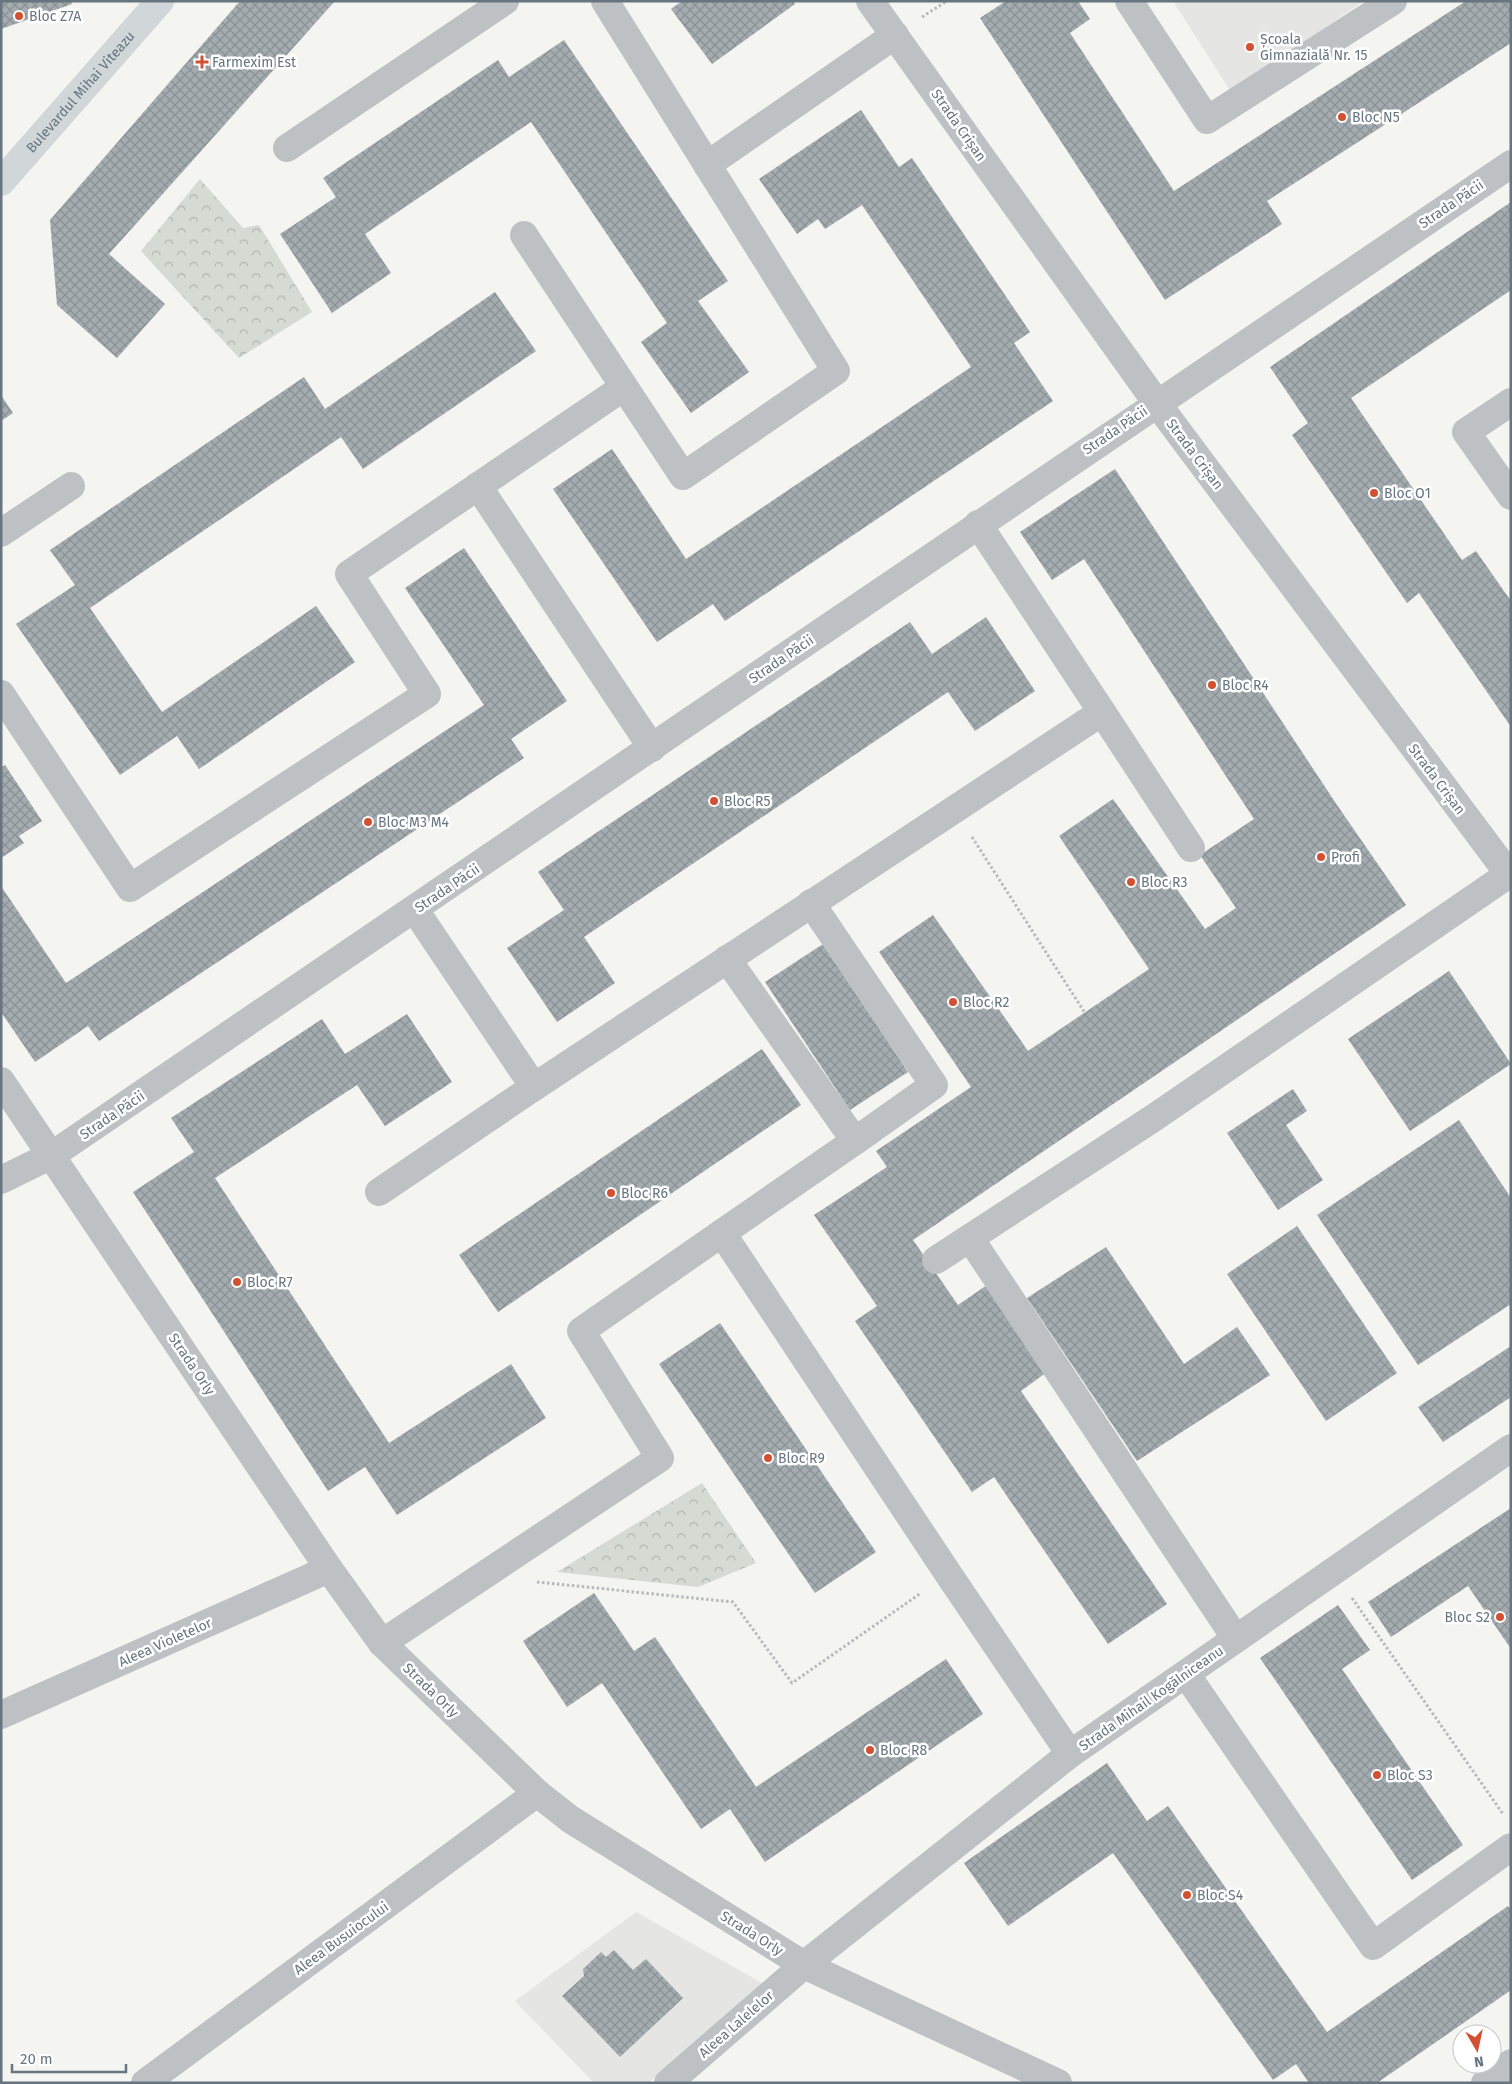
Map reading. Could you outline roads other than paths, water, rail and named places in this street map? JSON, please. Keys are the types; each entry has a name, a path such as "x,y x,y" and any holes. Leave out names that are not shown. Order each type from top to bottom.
{"main road":[{"name":"Bulevardul Mihai Viteazu","path":"1,182 160,1"}],"street":[{"path":"287,148 505,1"},
{"path":"524,235 682,476 836,371 605,1"},
{"name":"Strada Crișan","path":"870,1 1156,402 1510,875"},
{"path":"1128,1 1207,120 1393,1"},
{"path":"707,165 895,35"},
{"name":"Strada Păcii","path":"1,1180 52,1155 415,910 1156,402 1511,164"},
{"path":"1,694 10,726 130,888 426,694 349,574 624,387"},
{"path":"1511,402 1466,432 1511,496"},
{"path":"1,533 71,486"},
{"path":"478,486 652,748"},
{"path":"978,524 1191,848"},
{"path":"379,1192 811,903 1102,712"},
{"path":"936,1260 1155,1117 1510,875"},
{"path":"382,1643 660,1458 581,1331 934,1085 811,903"},
{"path":"415,910 534,1087"},
{"path":"727,959 855,1141"},
{"name":"Strada Orly","path":"1,1081 329,1570 382,1643 537,1793 570,1819 804,1965 1058,2083"},
{"path":"722,1233 1070,1754"},
{"path":"970,1238 1236,1639"},
{"name":"Strada Mihail Kogălniceanu","path":"804,1965 1070,1754 1333,1571 1507,1457"},
{"name":"Aleea Violetelor","path":"1,1715 329,1570"},
{"path":"1186,1674 1373,1946 1506,1859"},
{"name":"Aleea Busuiocului","path":"145,2083 537,1793"},
{"name":"Aleea Lalelelor","path":"668,2083 804,1965"},
{"path":"1485,2083 1511,2064"}],"place":[{"name":"Bloc Z7A","path":"19,16"},
{"name":"Școala Gimnazială Nr. 15","path":"1250,47"},
{"name":"Farmexim Est","path":"202,62"},
{"name":"Bloc N5","path":"1342,117"},
{"name":"Bloc O1","path":"1374,493"},
{"name":"Bloc R4","path":"1212,685"},
{"name":"Bloc R5","path":"714,801"},
{"name":"Bloc M3 M4","path":"368,822"},
{"name":"Profi","path":"1321,857"},
{"name":"Bloc R3","path":"1131,882"},
{"name":"Bloc R2","path":"953,1002"},
{"name":"Bloc R6","path":"611,1193"},
{"name":"Bloc R7","path":"237,1282"},
{"name":"Bloc R9","path":"768,1458"},
{"name":"Bloc S2","path":"1500,1617"},
{"name":"Bloc R8","path":"870,1750"},
{"name":"Bloc S3","path":"1377,1775"},
{"name":"Bloc S4","path":"1187,1895"}]}
